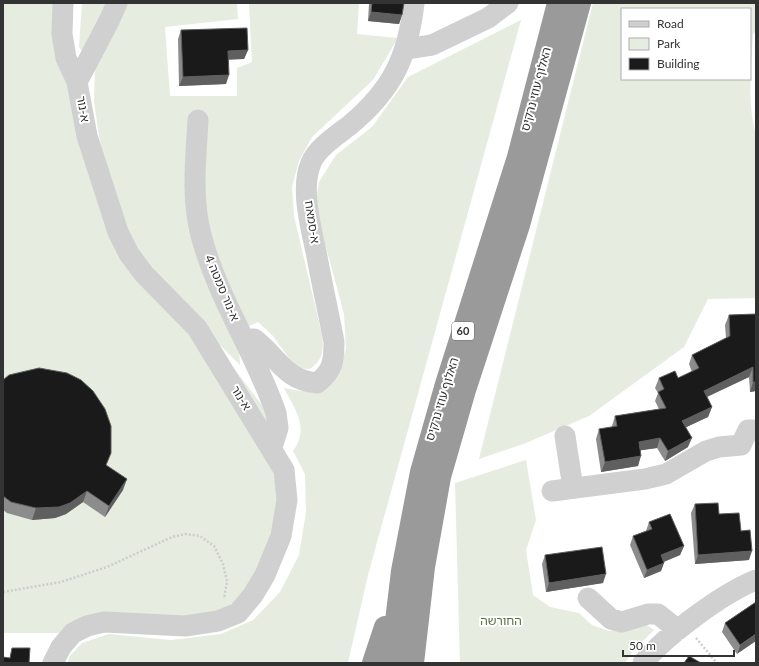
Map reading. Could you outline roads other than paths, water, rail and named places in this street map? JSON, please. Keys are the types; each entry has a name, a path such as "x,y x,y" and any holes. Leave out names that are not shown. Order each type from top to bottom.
{"highway":[{"name":"האלוף עוזי נרקיס","path":"390,663 402,571 421,472 446,384 518,157 558,3"},
{"name":"האלוף עוזי נרקיס","path":"413,663 424,567 440,477 465,390 519,225 580,3"},
{"path":"373,663 402,571"}],"street":[{"name":"א-נור","path":"53,663 61,647 72,633 99,623 123,622 185,626 218,621 238,613 253,595 265,575 281,536 287,500 287,485 284,470 198,328 144,274 129,254 118,232 94,157 77,82 66,58 64,47 63,3"},
{"path":"77,82 117,3"},
{"name":"א-סמאח","path":"245,340 254,339 263,346 290,375 304,382 317,383 325,377 334,362 334,342 308,209 306,181 311,162 330,142 370,108 391,80 406,49 414,3"},
{"path":"406,49 432,44 488,18 508,3"},
{"name":"א-נור סמטה 4","path":"198,120 194,183 200,233 207,257 276,413 278,428 272,448"},
{"path":"552,491 645,479 666,474 706,451 719,447 741,445 752,430"},
{"path":"565,436 573,488"},
{"path":"643,663 682,628 727,595 756,580"},
{"path":"588,598 611,619 622,622 648,614 658,614 682,628"}],"park label":[{"name":"החורשה","path":"501,621"}]}
